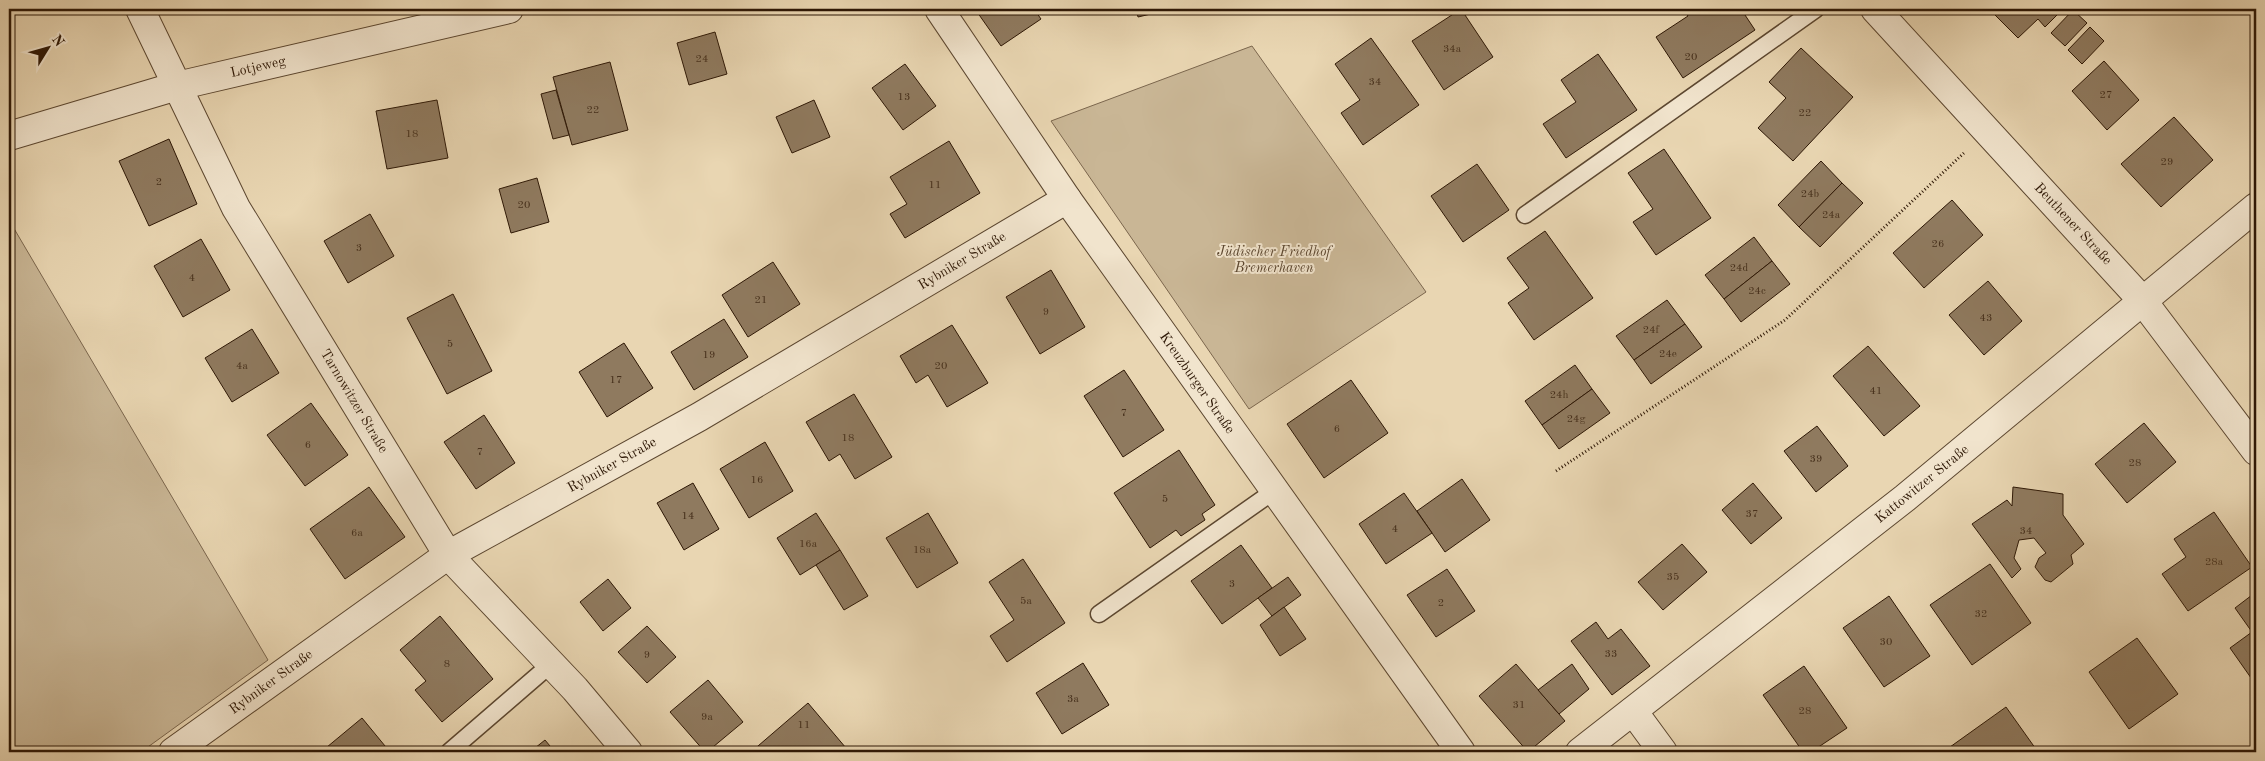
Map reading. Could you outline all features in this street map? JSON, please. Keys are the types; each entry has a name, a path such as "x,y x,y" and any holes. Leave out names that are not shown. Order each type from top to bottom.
{"street":[{"name":"Tarnowitzer Straße","path":"140,9 236,208 448,555 575,689 628,752"},
{"name":"Lotjeweg","path":"9,136 177,86 509,9"},
{"name":"Kreuzburger Straße","path":"939,9 1067,199 1461,752"},
{"name":"Beuthener Straße","path":"1875,9 2142,300 2256,452"},
{"name":"Rybniker Straße","path":"173,752 448,555 699,417 1067,199"},
{"name":"Kattowitzer Straße","path":"1580,752 1905,498 2256,207"},
{"path":"1633,711 1663,752"}],"lane":[{"path":"1525,215 1816,9"},
{"path":"1099,614 1274,491"},
{"path":"449,752 551,664"}],"path":[{"path":"1556,471 1785,320 1987,132"}],"green space":[{"name":"Jüdischer Friedhof Bremerhaven","path":"1252,46 1426,292 1249,409 1051,121"},
{"path":"9,220 268,660 141,752 9,752"}],"building":[{"path":"975,9 1034,9 1041,19 1001,46"},
{"path":"1136,9 1172,9 1138,17"},
{"path":"1461,9 1493,57 1444,90 1412,41"},
{"path":"1683,9 1741,9 1755,30 1683,78 1656,37 1688,16"},
{"path":"1989,9 2051,9 2057,15 2045,27 2038,19 2018,38"},
{"path":"2073,10 2087,23 2065,46 2051,33"},
{"path":"2090,27 2104,41 2082,64 2068,50"},
{"path":"715,32 727,74 689,85 677,43"},
{"path":"1371,38 1419,105 1363,145 1341,113 1360,100 1335,64"},
{"path":"1801,48 1853,97 1793,161 1758,128 1786,98 1769,82"},
{"path":"1598,54 1637,110 1566,158 1543,124 1576,102 1561,80"},
{"path":"2104,61 2139,100 2107,130 2072,91"},
{"path":"610,62 628,130 572,145 553,77"},
{"path":"905,64 936,106 903,130 872,88"},
{"path":"556,90 569,135 553,139 541,94"},
{"path":"437,100 448,158 387,169 376,111"},
{"path":"814,100 830,137 792,153 776,117"},
{"path":"2174,117 2213,160 2161,207 2121,164"},
{"path":"169,139 197,204 149,226 119,161"},
{"path":"949,141 980,193 905,238 890,214 907,204 890,177"},
{"path":"1664,149 1711,218 1656,255 1633,222 1653,209 1628,173"},
{"path":"1821,161 1842,183 1799,227 1778,205"},
{"path":"1477,164 1509,210 1463,242 1431,196"},
{"path":"537,178 549,222 511,233 499,189"},
{"path":"1842,183 1863,203 1820,247 1799,227"},
{"path":"1952,200 1983,235 1924,288 1893,253"},
{"path":"370,214 394,256 348,283 324,241"},
{"path":"1545,231 1593,298 1534,340 1508,303 1529,288 1507,258"},
{"path":"1754,237 1772,261 1724,299 1705,275"},
{"path":"201,239 230,290 183,317 154,266"},
{"path":"1772,261 1790,284 1741,322 1724,299"},
{"path":"773,262 800,304 748,337 722,295"},
{"path":"1051,270 1085,327 1040,354 1006,297"},
{"path":"1988,281 2022,321 1984,355 1949,315"},
{"path":"453,294 492,371 447,394 407,318"},
{"path":"1667,300 1685,324 1634,360 1616,336"},
{"path":"724,319 748,357 694,390 671,352"},
{"path":"1685,324 1702,347 1651,384 1634,360"},
{"path":"952,325 988,383 947,407 928,375 916,383 900,356"},
{"path":"252,329 279,373 232,402 205,358"},
{"path":"624,343 653,388 607,417 579,372"},
{"path":"1868,346 1920,406 1884,436 1833,376"},
{"path":"1575,365 1592,389 1542,425 1525,401"},
{"path":"1124,370 1164,430 1123,457 1084,396"},
{"path":"1351,380 1388,433 1324,478 1287,424"},
{"path":"1592,389 1610,413 1559,449 1542,425"},
{"path":"854,394 892,457 855,479 840,454 829,461 806,422"},
{"path":"311,403 348,455 305,486 267,435"},
{"path":"484,415 515,463 476,489 444,442"},
{"path":"2144,423 2176,462 2127,503 2095,464"},
{"path":"1817,426 1848,466 1816,492 1784,451"},
{"path":"765,442 793,491 749,518 720,469"},
{"path":"1179,450 1215,505 1202,514 1205,520 1181,536 1176,530 1150,548 1114,493"},
{"path":"1462,479 1490,520 1445,552 1417,511"},
{"path":"693,483 719,529 684,550 657,503"},
{"path":"1753,483 1782,518 1751,544 1722,510"},
{"path":"369,487 405,537 345,579 310,529"},
{"path":"2013,487 2063,494 2063,515 2084,544 2071,555 2073,564 2051,582 2045,580 2035,567 2039,558 2046,553 2034,538 2019,540 2014,558 2021,569 2012,578 1972,524 2007,500 2012,506"},
{"path":"1404,493 1432,533 1386,564 1359,524"},
{"path":"2214,512 2252,567 2188,611 2162,574 2186,557 2174,539"},
{"path":"816,513 840,550 800,575 777,538"},
{"path":"928,513 958,563 917,588 886,538"},
{"path":"1682,544 1707,572 1663,610 1638,582"},
{"path":"1241,545 1272,588 1222,624 1191,581"},
{"path":"840,550 868,596 844,610 816,565"},
{"path":"1023,559 1065,623 1007,662 990,636 1014,620 989,582"},
{"path":"1990,564 2031,623 1972,665 1930,605"},
{"path":"1447,569 1475,611 1436,637 1407,595"},
{"path":"1288,577 1301,595 1272,616 1258,598"},
{"path":"608,579 631,608 603,631 580,602"},
{"path":"2256,592 2256,685 2230,648 2252,632 2235,608"},
{"path":"1889,596 1930,656 1884,687 1843,628"},
{"path":"1284,607 1306,639 1280,656 1260,625"},
{"path":"440,616 493,679 442,722 415,690 426,681 400,650"},
{"path":"1596,622 1608,639 1621,629 1650,666 1612,695 1571,641"},
{"path":"647,626 676,657 647,683 618,652"},
{"path":"2137,638 2178,694 2129,729 2089,672"},
{"path":"1083,663 1109,705 1062,734 1036,693"},
{"path":"1516,664 1565,721 1528,752 1479,696"},
{"path":"1572,664 1589,689 1559,714 1538,690"},
{"path":"1804,666 1847,728 1811,752 1803,752 1763,695"},
{"path":"708,680 743,722 705,752 670,712"},
{"path":"808,703 846,748 841,752 751,752"},
{"path":"2006,707 2038,752 1954,752 1950,747"},
{"path":"362,718 390,752 321,752"},
{"path":"545,740 555,752 530,752"}]}
